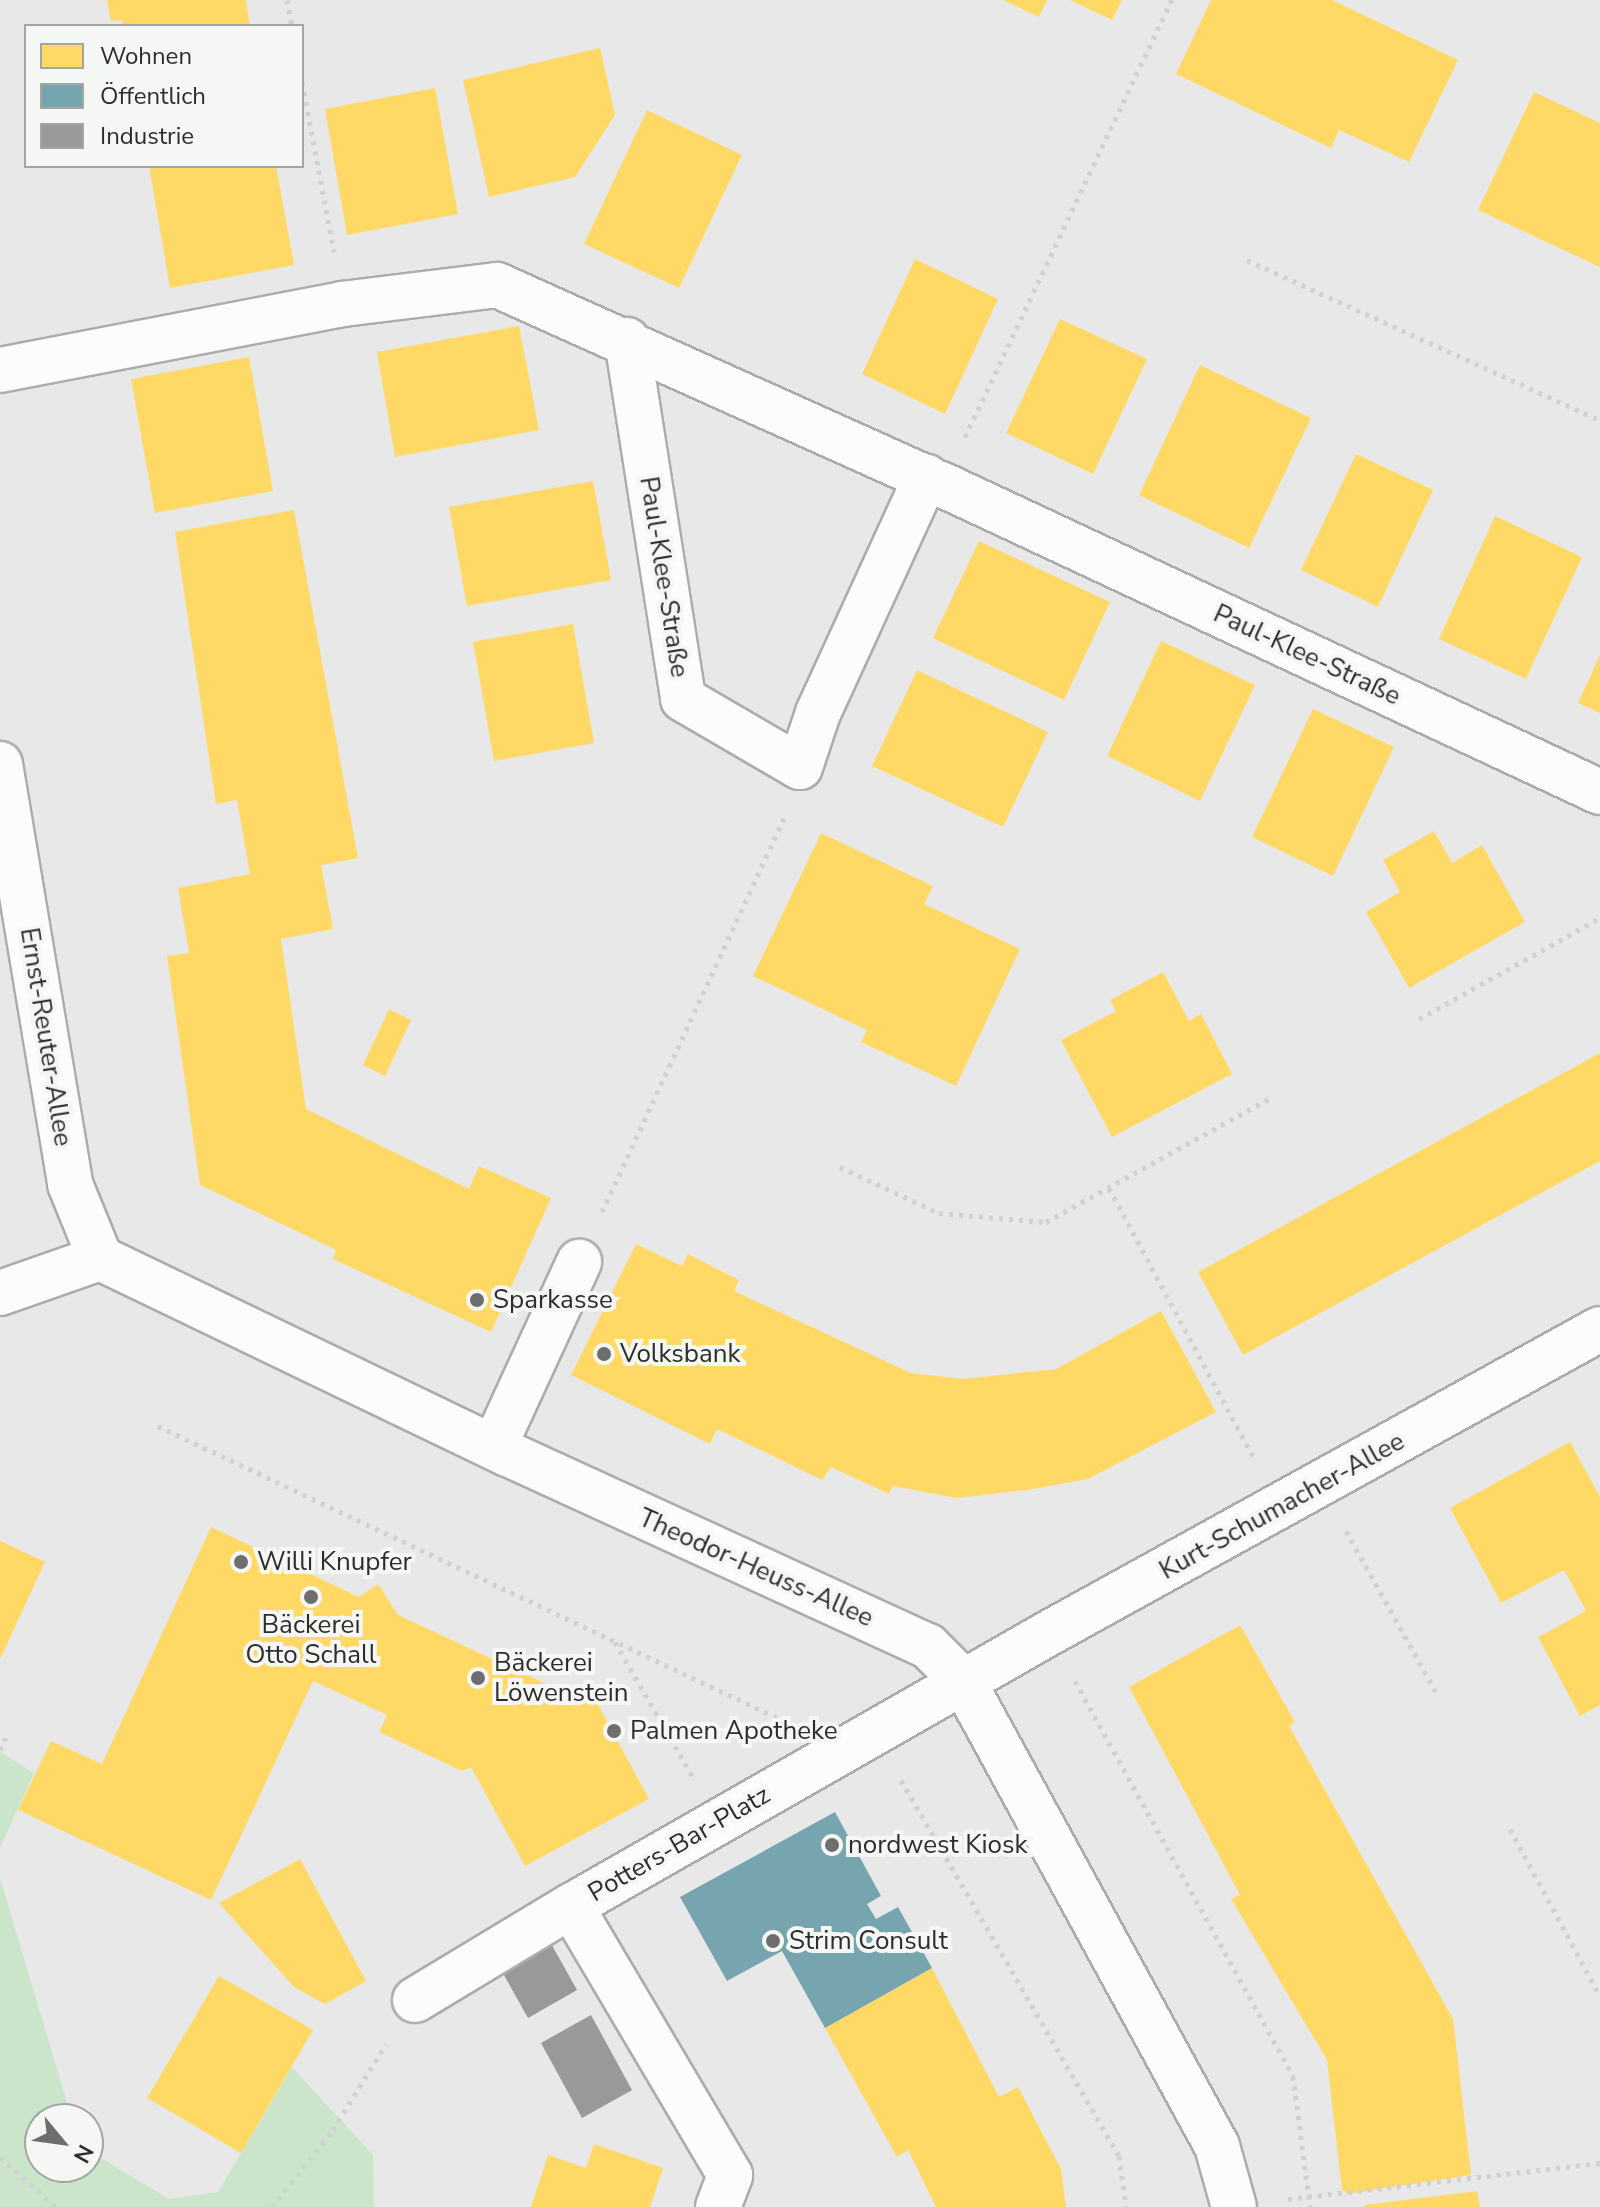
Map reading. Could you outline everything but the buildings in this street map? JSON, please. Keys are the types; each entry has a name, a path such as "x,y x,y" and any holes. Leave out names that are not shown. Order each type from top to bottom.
{"street":[{"name":"Paul-Klee-Straße","path":"0,370 343,304 497,285 627,340 934,481 1600,792"},
{"name":"Paul-Klee-Straße","path":"627,340 683,699 800,767"},
{"path":"800,767 818,713 934,481"},
{"name":"Ernst-Reuter-Allee","path":"0,764 70,1184 100,1258"},
{"path":"0,1293 100,1258"},
{"name":"Theodor-Heuss-Allee","path":"100,1258 494,1447 928,1646 963,1681 1217,2146 1234,2207"},
{"path":"494,1447 579,1262"},
{"name":"Kurt-Schumacher-Allee","path":"963,1681 1598,1335"},
{"name":"Potters-Bar-Platz","path":"718,2207 730,2175 571,1906 963,1681"},
{"path":"415,2000 571,1906"}],"path":[{"path":"287,0 292,24"},
{"path":"934,481 1172,0"},
{"path":"304,93 343,304"},
{"path":"1247,260 1600,420"},
{"path":"579,1262 786,813 800,767"},
{"path":"1419,1019 1600,918"},
{"path":"840,1167 939,1213 1046,1222 1269,1099"},
{"path":"1109,1188 1280,1507"},
{"path":"158,1426 908,1783 1119,2156 1126,2207"},
{"path":"1320,1485 1437,1694"},
{"path":"1049,1633 1293,2076 1310,2207"},
{"path":"615,1641 718,1821"},
{"path":"0,1750 6,1737"},
{"path":"1510,1829 1600,1996"},
{"path":"272,2207 333,2130 415,2000"},
{"path":"0,2157 56,2207"},
{"path":"1283,2199 1600,2163"}],"green space":[{"path":"0,1752 34,1773 0,1848"},
{"path":"0,1878 67,2103 24,2103 24,2183 104,2183 104,2160 169,2199 218,2192 292,2067 373,2155 374,2207 0,2207"}],"place":[{"name":"Sparkasse","path":"477,1300"},
{"name":"Volksbank","path":"604,1354"},
{"name":"Willi Knupfer","path":"241,1562"},
{"name":"Bäckerei Otto Schall","path":"311,1597"},
{"name":"Bäckerei Löwenstein","path":"478,1678"},
{"name":"Palmen Apotheke","path":"614,1731"},
{"name":"nordwest Kiosk","path":"832,1845"},
{"name":"Strim Consult","path":"773,1941"}]}
